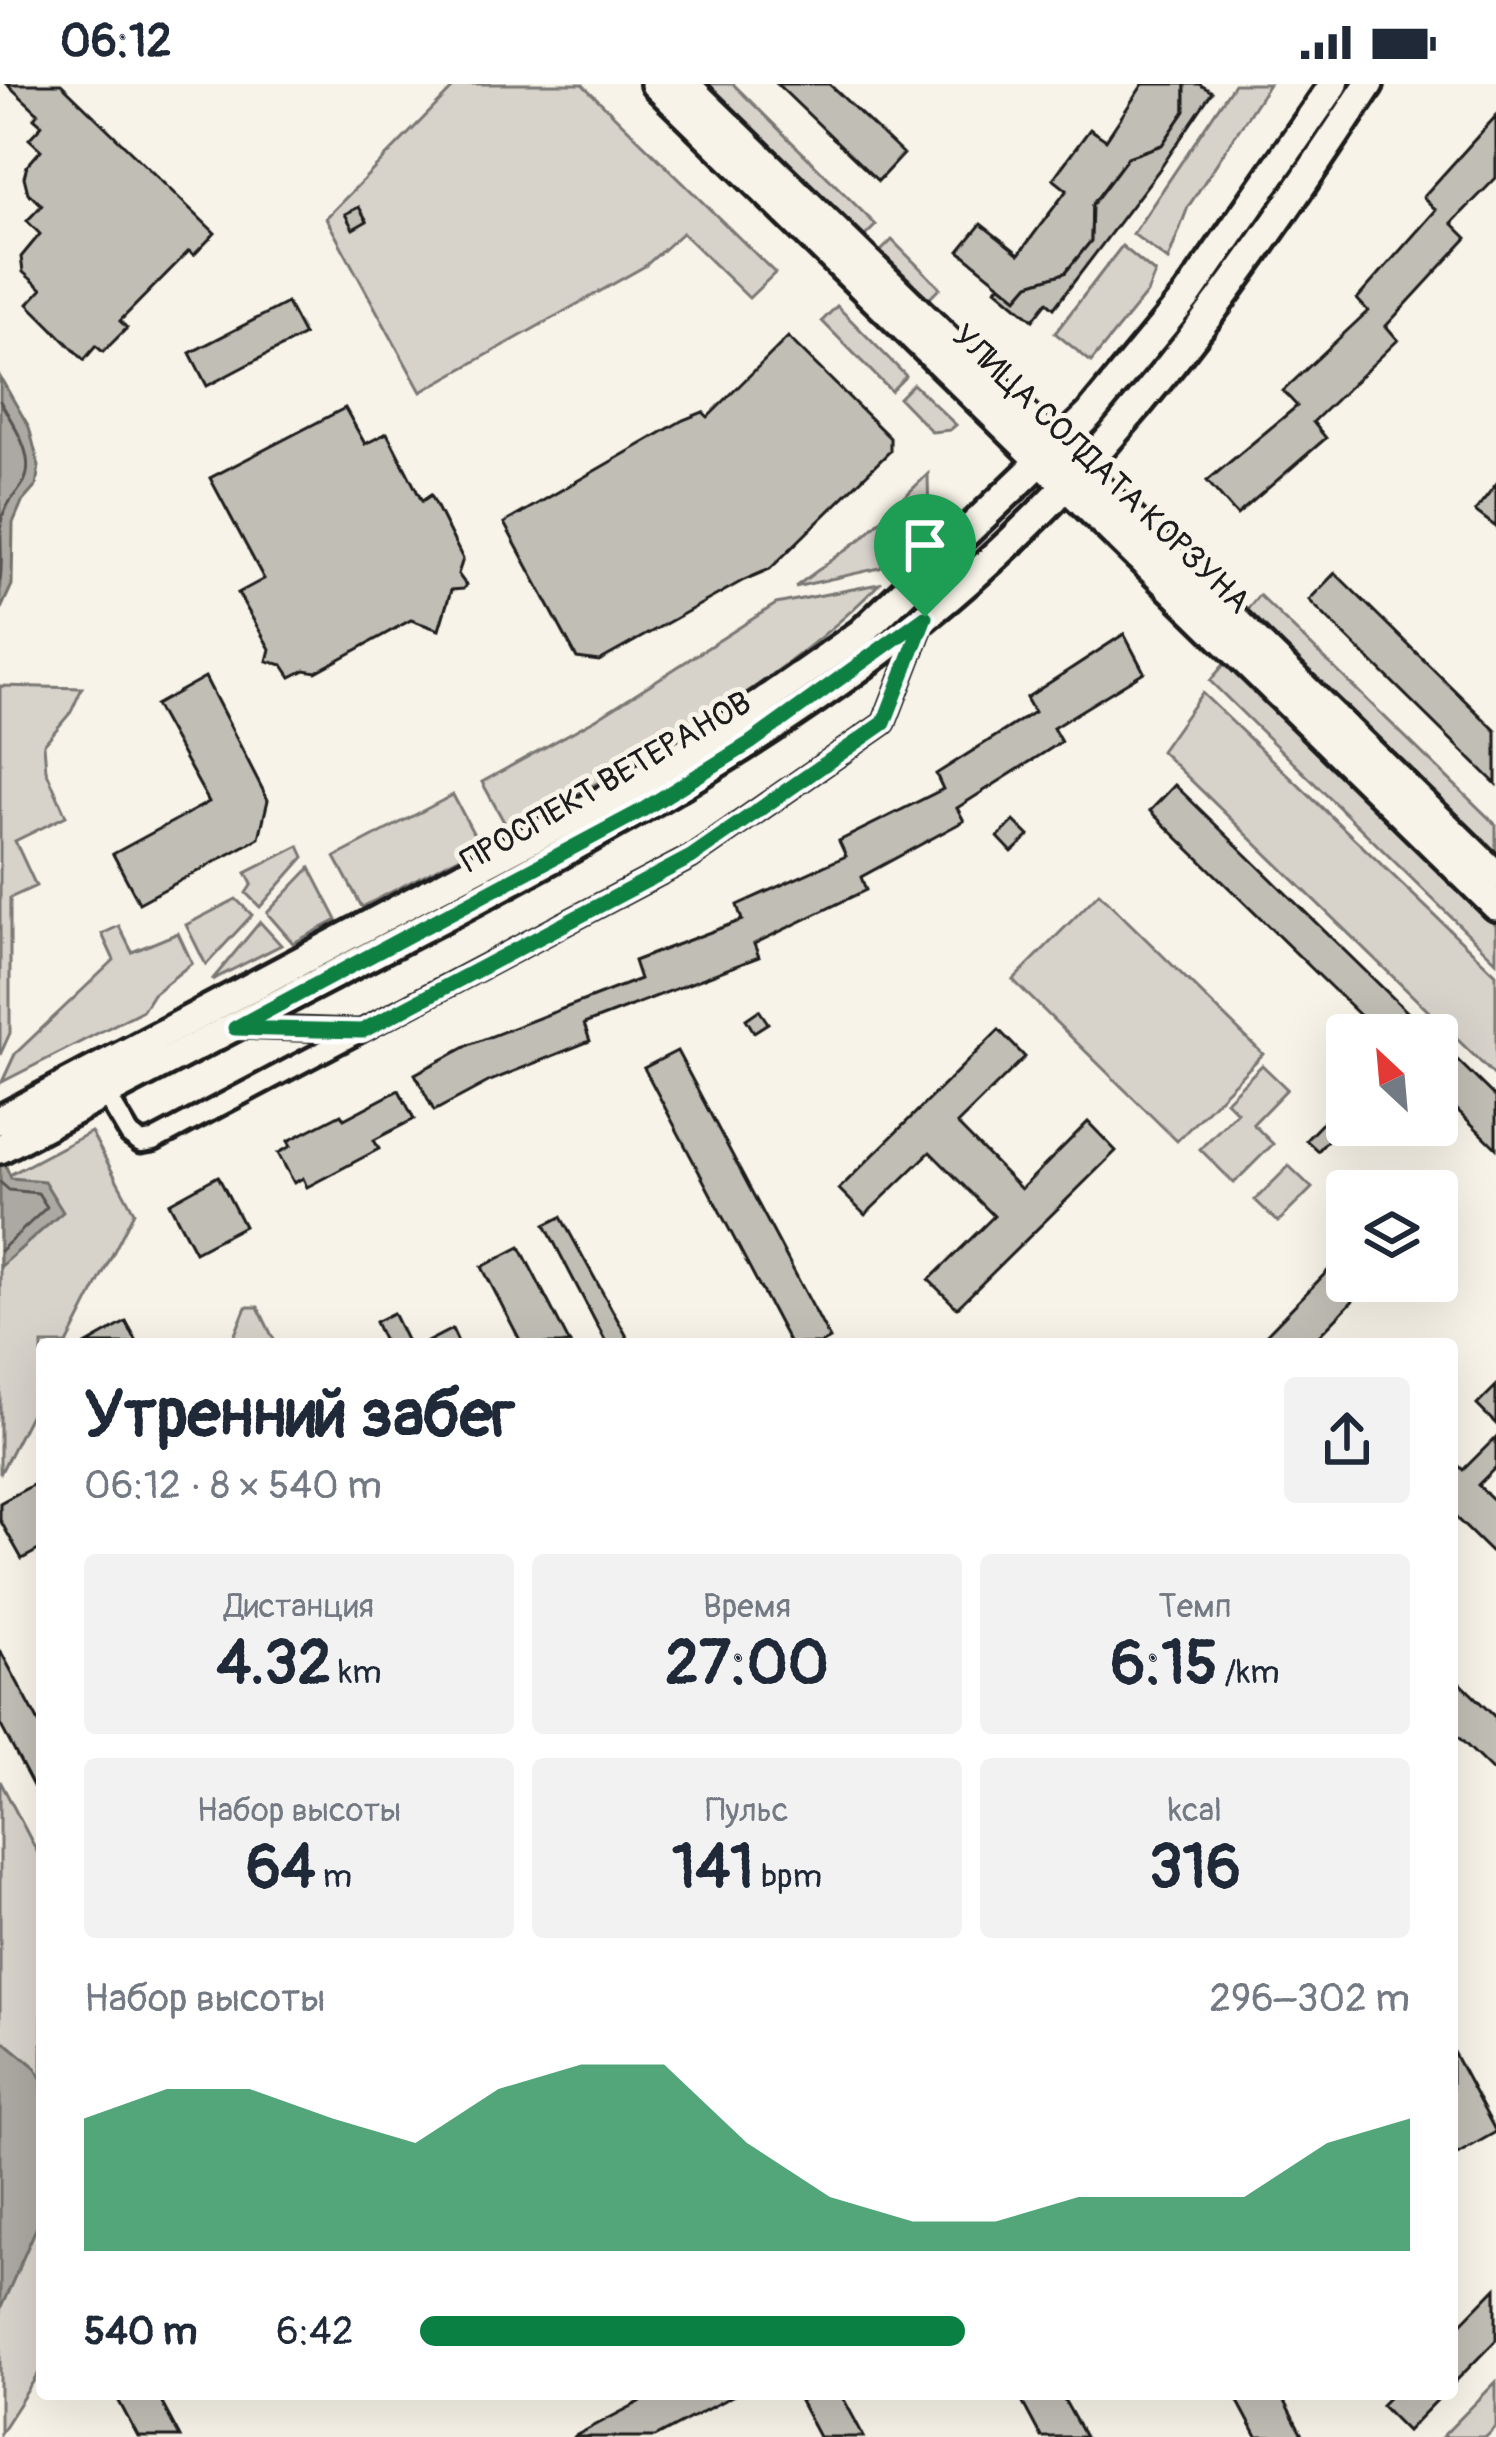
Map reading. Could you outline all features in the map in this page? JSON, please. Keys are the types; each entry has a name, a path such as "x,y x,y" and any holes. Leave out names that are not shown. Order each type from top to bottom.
{"main road":[{"name":"УЛИЦА СОЛДАТА КОРЗУНА","path":"655,84 1496,875"},
{"name":"УЛИЦА СОЛДАТА КОРЗУНА","path":"685,84 1049,454"},
{"name":"ПРОСПЕКТ ВЕТЕРАНОВ","path":"4,1138 629,788 736,721 861,633 1089,415 1187,296 1334,84"},
{"name":"ПРОСПЕКТ ВЕТЕРАНОВ","path":"100,1082 235,1028 641,811 750,743 925,617 1073,477 1182,356 1369,84"},
{"name":"УЛИЦА СОЛДАТА КОРЗУНА","path":"1073,477 1496,906"}],"street":[{"path":"100,1082 130,1135 141,1143 153,1141 691,857 884,723 925,617"},
{"path":"235,1028 362,1031"}],"shaded area":[{"path":"457,84 582,84 775,273 749,298 682,233 645,266 421,392 326,218"},
{"path":"704,84 733,84 876,225 863,238"},
{"path":"1234,84 1269,84 1188,207 1168,260 1133,234"},
{"path":"892,240 940,288 927,301 879,253"},
{"path":"1122,246 1155,273 1147,293 1091,362 1055,333"},
{"path":"837,306 906,376 891,391 822,321"},
{"path":"913,384 956,425 932,432 899,398"},
{"path":"928,474 929,522 880,568 795,587 862,538"},
{"path":"879,584 840,621 752,689 655,750 509,831 482,782 596,719 776,604"},
{"path":"1259,595 1496,825 1496,856 1245,612"},
{"path":"1226,662 1496,925 1496,961 1210,681"},
{"path":"0,686 82,688 71,712 44,744 46,770 66,816 15,841 36,886 10,898 10,1033 0,1055"},
{"path":"1202,693 1496,974 1496,1077 1458,1040 1458,1014 1431,1014 1161,751"},
{"path":"453,795 480,846 362,907 335,857"},
{"path":"299,846 304,857 260,907 246,893 252,884 246,873"},
{"path":"310,868 337,920 293,943 267,913"},
{"path":"1099,893 1263,1054 1177,1141 1013,980"},
{"path":"236,899 252,915 206,965 186,925"},
{"path":"260,922 281,945 212,980"},
{"path":"119,926 132,952 178,933 192,963 153,994 143,1010 2,1082 15,1054 114,960 102,934"},
{"path":"1262,1065 1287,1089 1253,1124 1273,1144 1234,1183 1200,1149 1237,1112 1226,1101"},
{"path":"91,1132 134,1212 70,1338 36,1338 36,1404 0,1474 0,1180"},
{"path":"1289,1166 1312,1188 1278,1222 1255,1200"},
{"path":"246,1307 258,1307 273,1338 233,1338"},
{"path":"0,1781 36,1850 36,2377 0,2433"},
{"path":"1496,2382 1496,2427 1486,2437 1442,2437"}],"water":[{"path":"0,377 29,427 39,466 36,486 13,523 12,585 0,611"},
{"path":"0,1153 11,1178 44,1181 63,1212 0,1267"},
{"path":"0,2038 36,2069 36,2229 0,2310"}],"building":[{"path":"7,84 61,84 215,233 194,255 189,251 120,321 127,328 103,352 96,346 84,360 28,304 42,289 23,272 21,257 40,234 27,221 42,205 28,193 24,177 41,150 29,139 42,125 34,118 38,113"},
{"path":"777,84 829,84 903,154 878,181"},
{"path":"1143,84 1185,84 1185,111 1162,145 1128,157 1092,205 1091,241 1065,273 1029,284 1017,298 959,251 981,224 1019,254 1067,190 1053,179 1061,168 1090,129 1106,140"},
{"path":"1185,84 1199,84 1212,92 1054,308 1047,302 1033,320 996,289 1000,284 1017,298 1029,284 1065,273 1091,241 1092,205 1128,157 1162,145 1185,111"},
{"path":"1496,116 1496,178 1452,223 1467,238 1386,326 1398,340 1313,422 1326,438 1237,515 1207,481 1297,406 1283,391 1368,311 1357,299 1436,210 1423,197"},
{"path":"359,207 367,221 353,229 345,214"},
{"path":"287,303 304,335 207,386 190,353"},
{"path":"788,337 890,438 890,451 770,569 599,661 577,658 504,523 683,420 703,412 708,417"},
{"path":"345,408 365,444 387,433 422,501 431,495 463,559 458,574 466,585 451,590 439,630 411,620 316,672 305,670 291,677 283,665 267,661 270,649 238,593 264,579 210,478"},
{"path":"1496,484 1496,527 1475,511"},
{"path":"1335,573 1496,731 1496,784 1309,600"},
{"path":"1124,634 1144,672 1053,728 1061,742 957,808 964,821 861,877 866,890 754,944 759,957 584,1024 590,1041 490,1081 434,1111 415,1074 471,1044 640,979 634,961 742,920 737,905 846,856 839,841 943,789 936,774 1034,712 1026,698"},
{"path":"205,677 268,800 259,838 139,903 113,854 209,802 155,705"},
{"path":"1175,785 1409,1014 1358,1014 1150,811"},
{"path":"1014,821 1029,836 1012,852 998,837"},
{"path":"759,1010 768,1023 754,1032 746,1019"},
{"path":"999,1030 1025,1057 957,1124 1021,1189 1088,1122 1116,1151 957,1308 929,1280 994,1216 930,1152 865,1215 839,1189"},
{"path":"677,1051 829,1338 787,1338 644,1068"},
{"path":"1458,1061 1496,1098 1496,1148 1458,1111"},
{"path":"399,1090 414,1119 374,1140 379,1149 307,1187 303,1178 294,1183 278,1153 291,1146 288,1141"},
{"path":"1326,1119 1326,1142 1318,1151 1306,1140"},
{"path":"218,1176 244,1226 195,1252 169,1203"},
{"path":"561,1217 628,1338 604,1338 545,1225"},
{"path":"520,1247 567,1338 519,1338 482,1267"},
{"path":"1326,1273 1326,1302 1352,1302 1317,1338 1263,1338"},
{"path":"393,1313 405,1338 382,1338 375,1322"},
{"path":"126,1322 135,1338 98,1338"},
{"path":"452,1329 456,1338 435,1338"},
{"path":"1496,1386 1496,1424 1477,1405"},
{"path":"1496,1437 1496,1467 1478,1485 1496,1502 1496,1546 1491,1552 1458,1520 1458,1465 1463,1470"},
{"path":"36,1483 36,1551 22,1559 0,1520 0,1503"},
{"path":"0,1650 36,1717 36,1792 0,1724"},
{"path":"1458,1681 1496,1718 1496,1774 1458,1737"},
{"path":"1458,2061 1496,2132 1458,2154"},
{"path":"1496,2288 1496,2340 1458,2379 1458,2327"},
{"path":"118,2400 160,2400 180,2437 138,2437"},
{"path":"644,2400 725,2400 655,2437 573,2437"},
{"path":"844,2400 864,2437 819,2437 800,2401"},
{"path":"1021,2400 1064,2400 1085,2437 1041,2437"},
{"path":"1237,2400 1283,2400 1303,2437 1257,2437"},
{"path":"1386,2400 1437,2400 1407,2431 1381,2405"}],"route":[{"path":"925,617 884,723 691,857 362,1031 235,1028 641,811 750,743 925,617"}]}
